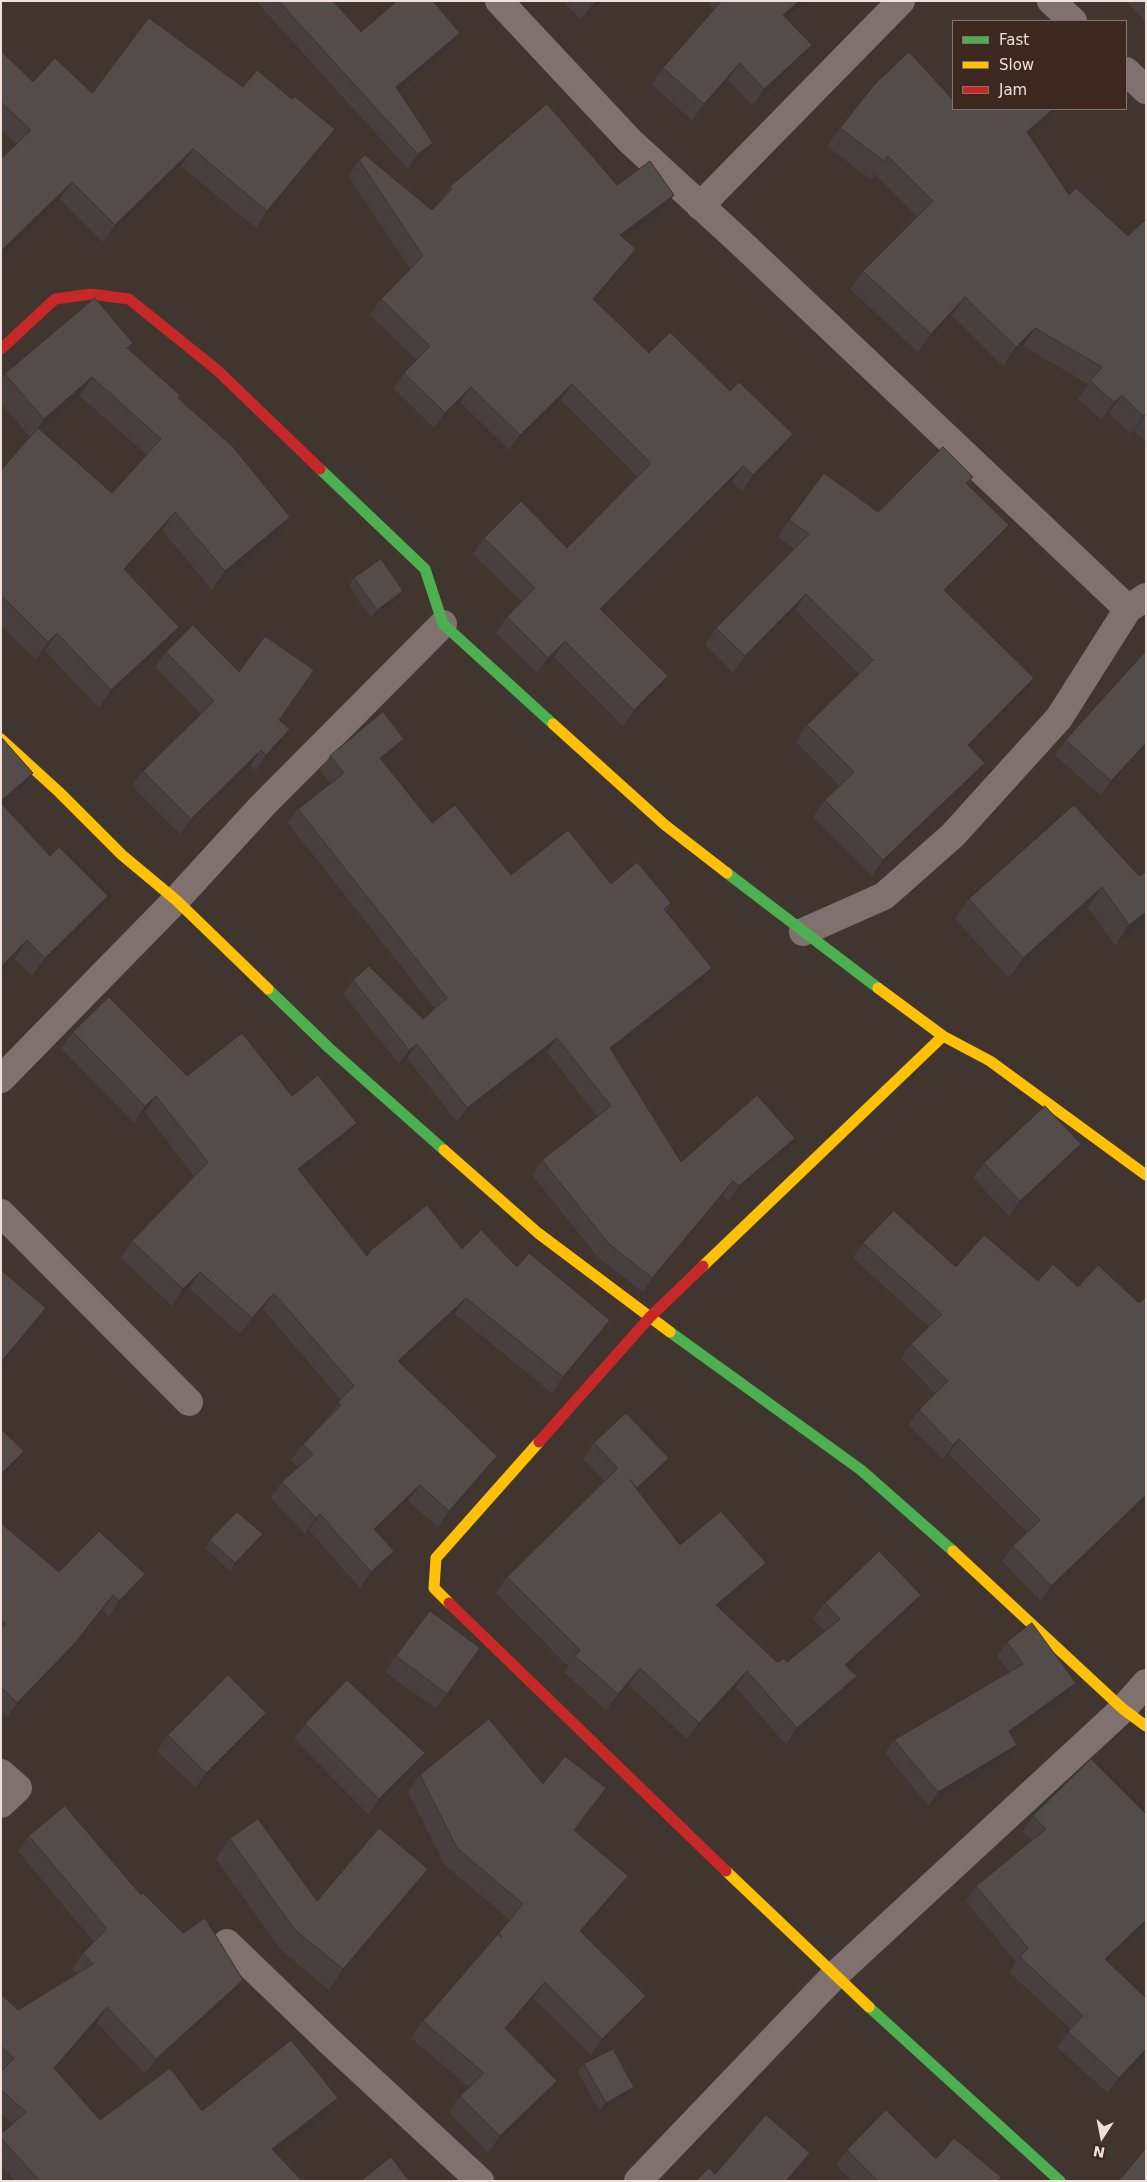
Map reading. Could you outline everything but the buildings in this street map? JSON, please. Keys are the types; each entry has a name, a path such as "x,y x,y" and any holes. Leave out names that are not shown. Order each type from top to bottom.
{"street":[{"path":"499,1 630,142 1137,603 1060,718 954,834 884,896 803,932"},
{"path":"700,206 901,1"},
{"path":"1051,1 1072,20"},
{"path":"1127,72 1146,90"},
{"path":"1,349 55,299 90,294 129,299 217,370 425,569 443,624 665,825 803,932 943,1036 990,1061 1146,1175"},
{"path":"1,1079 176,900 263,805 443,624"},
{"path":"1,739 59,792 122,854 176,900 330,1048 538,1233 650,1317 862,1470 1123,1709 1146,1726"},
{"path":"943,1036 650,1317 436,1558 434,1588 834,1976 1060,2181"},
{"path":"1,1213 188,1402"},
{"path":"638,2181 834,1976 1123,1709 1146,1683"},
{"path":"1,1773 18,1788 1,1804"},
{"path":"227,1943 330,2042 480,2181"}],"traffic: fast":[{"path":"320,469 425,569 443,624 553,724"},
{"path":"727,873 878,988"},
{"path":"268,989 329,1048 444,1150"},
{"path":"670,1332 861,1470 953,1551"},
{"path":"869,2007 1060,2181"}],"traffic: slow":[{"path":"553,724 665,825 727,873"},
{"path":"1,739 59,792 122,855 176,900 268,989"},
{"path":"878,988 943,1036 990,1061 1146,1175"},
{"path":"703,1266 943,1036"},
{"path":"444,1150 538,1233 670,1332"},
{"path":"449,1603 434,1588 436,1558 539,1442"},
{"path":"953,1551 1123,1709 1146,1726"},
{"path":"726,1871 869,2007"}],"traffic: jam":[{"path":"1,349 55,299 91,294 129,299 217,370 320,469"},
{"path":"539,1442 650,1317 703,1266"},
{"path":"449,1603 726,1871"}]}
